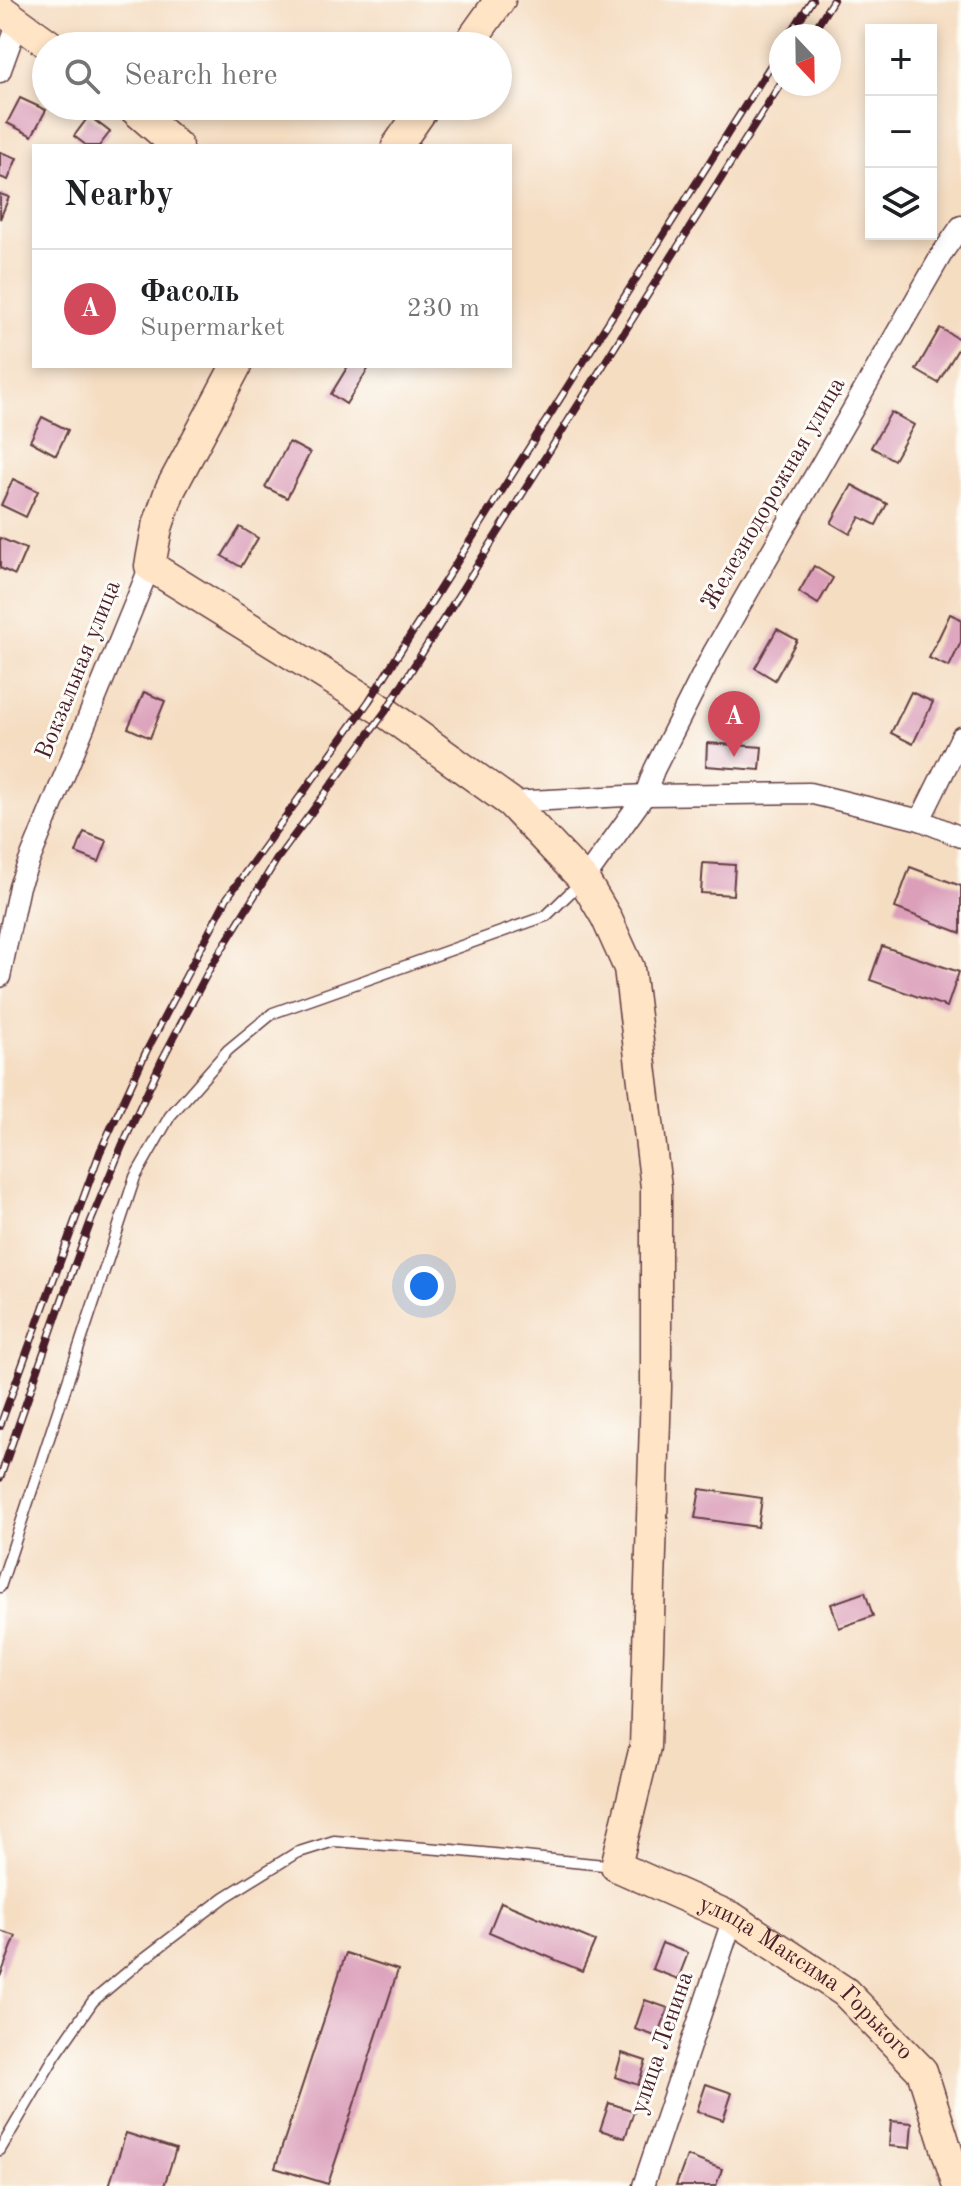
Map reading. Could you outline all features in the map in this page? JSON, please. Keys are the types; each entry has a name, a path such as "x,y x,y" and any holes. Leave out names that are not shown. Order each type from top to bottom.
{"street":[{"path":"477,32 500,0"},
{"path":"0,72 9,15 32,32"},
{"path":"147,120 175,144"},
{"path":"398,144 415,120"},
{"name":"Железнодорожная улица","path":"584,880 645,795 654,770 713,653 943,252 961,226"},
{"path":"235,368 170,490 157,528 150,566 385,712 510,802 584,880 606,917 629,968 656,1187 656,1388 645,1747 616,1866"},
{"name":"Вокзальная улица","path":"0,977 19,886 150,566"},
{"path":"920,820 961,737"},
{"path":"510,802 645,795 809,793 920,820 961,837"},
{"path":"0,875 19,886"},
{"name":"улица Максима Горького","path":"616,1866 733,1918 845,1992 922,2071 958,2186"},
{"name":"улица Ленина","path":"643,2186 733,1918"}],"lane":[{"path":"0,1587 135,1177 170,1116 228,1050 273,1013 546,916 584,880"},
{"path":"0,2150 55,2056 93,2001 225,1897 296,1853 334,1841 616,1866"}],"building":[{"path":"20,98 32,104 32,120 41,120 32,136 7,123"},
{"path":"86,120 94,120 110,132 101,144 84,144 74,136"},
{"path":"0,152 17,158 8,180 0,177"},
{"path":"0,194 9,197 0,219"},
{"path":"940,328 961,340 961,344 938,383 916,370"},
{"path":"347,368 369,368 346,404 331,394"},
{"path":"891,412 914,425 894,460 871,447"},
{"path":"42,417 68,430 56,455 30,441"},
{"path":"289,442 310,453 287,498 265,487"},
{"path":"13,479 38,491 26,517 1,505"},
{"path":"852,485 887,504 876,525 860,517 850,534 831,523"},
{"path":"240,527 258,538 241,567 222,556"},
{"path":"0,538 26,549 15,575 0,568"},
{"path":"814,566 833,578 818,604 799,592"},
{"path":"950,614 961,619 961,642 949,667 929,658"},
{"path":"777,629 797,640 775,680 755,668"},
{"path":"144,692 165,701 150,738 128,728"},
{"path":"911,692 933,702 913,744 891,733"},
{"path":"707,743 762,747 760,770 706,766"},
{"path":"84,832 107,841 99,862 76,853"},
{"path":"703,863 735,865 733,895 701,893"},
{"path":"910,867 961,886 961,933 895,908"},
{"path":"882,946 959,972 947,1007 870,980"},
{"path":"700,1489 762,1498 758,1527 695,1518"},
{"path":"865,1592 873,1616 839,1628 831,1604"},
{"path":"501,1902 595,1941 582,1971 489,1932"},
{"path":"0,1931 16,1936 0,1977"},
{"path":"662,1943 688,1953 678,1979 652,1969"},
{"path":"346,1953 398,1970 328,2184 275,2168"},
{"path":"645,2000 668,2008 658,2037 635,2029"},
{"path":"622,2053 646,2061 638,2085 615,2077"},
{"path":"706,2084 732,2093 723,2120 697,2111"},
{"path":"609,2103 634,2111 625,2138 600,2130"},
{"path":"891,2121 912,2123 910,2148 889,2146"},
{"path":"126,2133 176,2149 164,2186 109,2186"},
{"path":"687,2156 722,2169 716,2186 676,2186"}],"railway":[{"path":"797,24 812,0"},
{"path":"818,24 833,0"},
{"path":"0,1426 100,1152 146,1052 227,898 369,701 769,68"},
{"path":"0,1478 91,1221 163,1058 209,970 277,859 385,712 773,96"}],"place":[{"name":"Фасоль","path":"734,757"}]}
